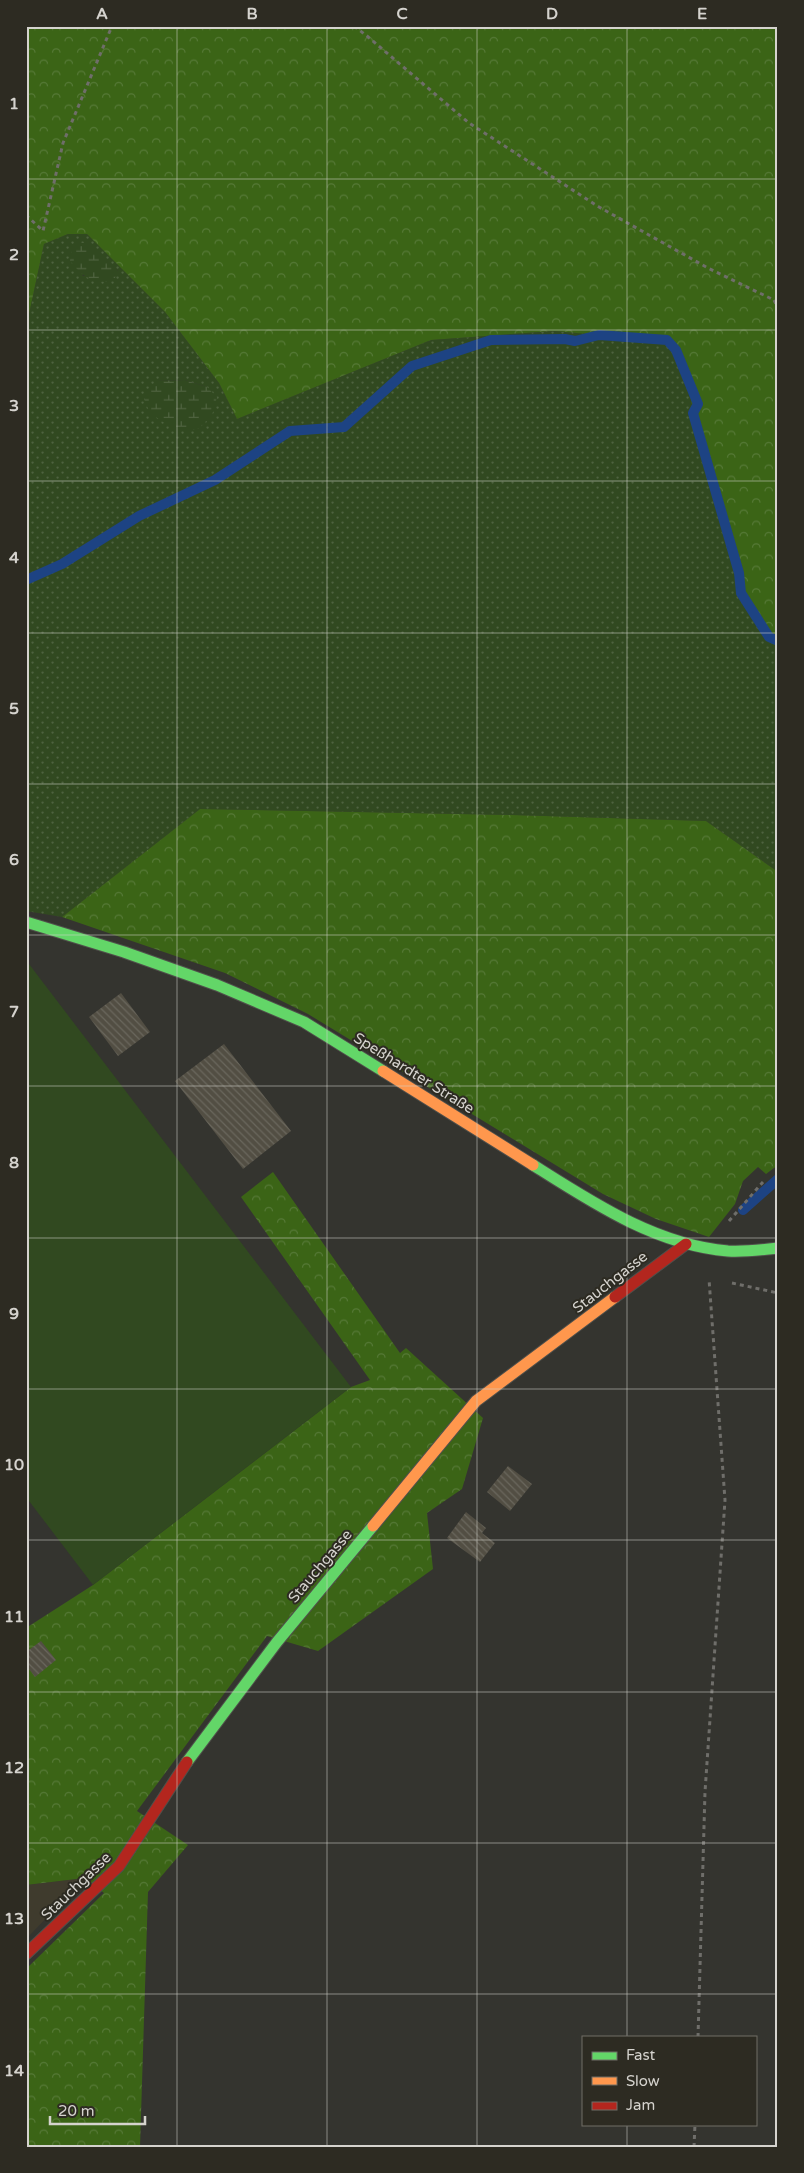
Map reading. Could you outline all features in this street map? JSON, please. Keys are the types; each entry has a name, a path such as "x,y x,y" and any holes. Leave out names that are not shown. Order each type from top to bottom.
{"street":[{"name":"Speßhardter Straße","path":"26,922 124,952 217,985 304,1022 600,1207 646,1229 706,1250 752,1252 778,1248"},
{"name":"Stauchgasse","path":"26,1954 119,1866 190,1758 277,1642 476,1401 686,1244"}],"path":[{"path":"26,215 43,231 62,143 112,26"},
{"path":"354,26 469,123 599,207 708,268 778,302"},
{"path":"774,300 778,308"},
{"path":"706,1250 739,1208 763,1182"},
{"path":"698,2036 704,1792 725,1500 709,1278 717,1280"},
{"path":"726,1281 778,1293"},
{"path":"694,2147 695,2126"}],"shaded area":[{"path":"85,1878 26,1939 26,1885"}],"green space":[{"path":"26,26 778,26 778,637 756,620 737,575 697,434 689,388 668,341 554,331 431,340 237,419 219,383 165,312 87,234 68,234 44,244 26,328"},
{"path":"68,234 87,234 165,312 219,383 237,419 431,340 554,331 668,340 689,388 697,434 756,620 778,637 778,872 706,821 200,809 62,917 26,911 26,328 44,244","holes":["103,258 118,271 82,276","185,380 207,387 157,381"]},
{"path":"77,242 89,244 118,271 114,280 94,280 79,271 70,261 72,247"},
{"path":"185,380 207,387 217,397 211,419 196,430 175,430 150,413 144,399 157,381"},
{"path":"200,809 706,821 778,872 778,1165 766,1174 758,1167 743,1181 735,1204 709,1237 656,1219 603,1194 308,1014 225,973 62,917"},
{"path":"29,964 351,1387 93,1585 26,1497 26,966"},
{"path":"273,1172 400,1353 406,1348 483,1418 462,1489 427,1513 433,1569 318,1651 267,1636 137,1811 188,1845 148,1892 140,2147 26,2147 26,1969 104,1893 85,1878 26,1885 26,1628 93,1585 351,1387 370,1380 241,1197"}],"building":[{"path":"121,993 150,1032 118,1056 89,1017"},
{"path":"224,1044 291,1131 243,1169 175,1081"},
{"path":"508,1466 532,1484 510,1511 487,1492"},
{"path":"466,1512 486,1528 482,1533 495,1543 480,1562 447,1538"},
{"path":"41,1641 56,1660 35,1677 26,1665 26,1652"}],"waterway":[{"path":"26,580 62,564 139,516 215,480 290,431 344,427 412,366 491,340 565,339 575,341 599,335 667,340 676,350 698,404 693,413 739,573 741,593 769,637 778,641"},
{"path":"743,1210 778,1179"}],"traffic: fast":[{"path":"26,922 124,952 217,985 304,1022 383,1071"},
{"path":"533,1165 579,1194 626,1220 676,1240 701,1247 728,1251 778,1248"},
{"path":"187,1762 277,1642 373,1526"}],"traffic: slow":[{"path":"383,1071 533,1165"},
{"path":"373,1526 476,1401 615,1297"}],"traffic: jam":[{"path":"615,1297 686,1244"},
{"path":"26,1954 119,1866 187,1762"}]}
